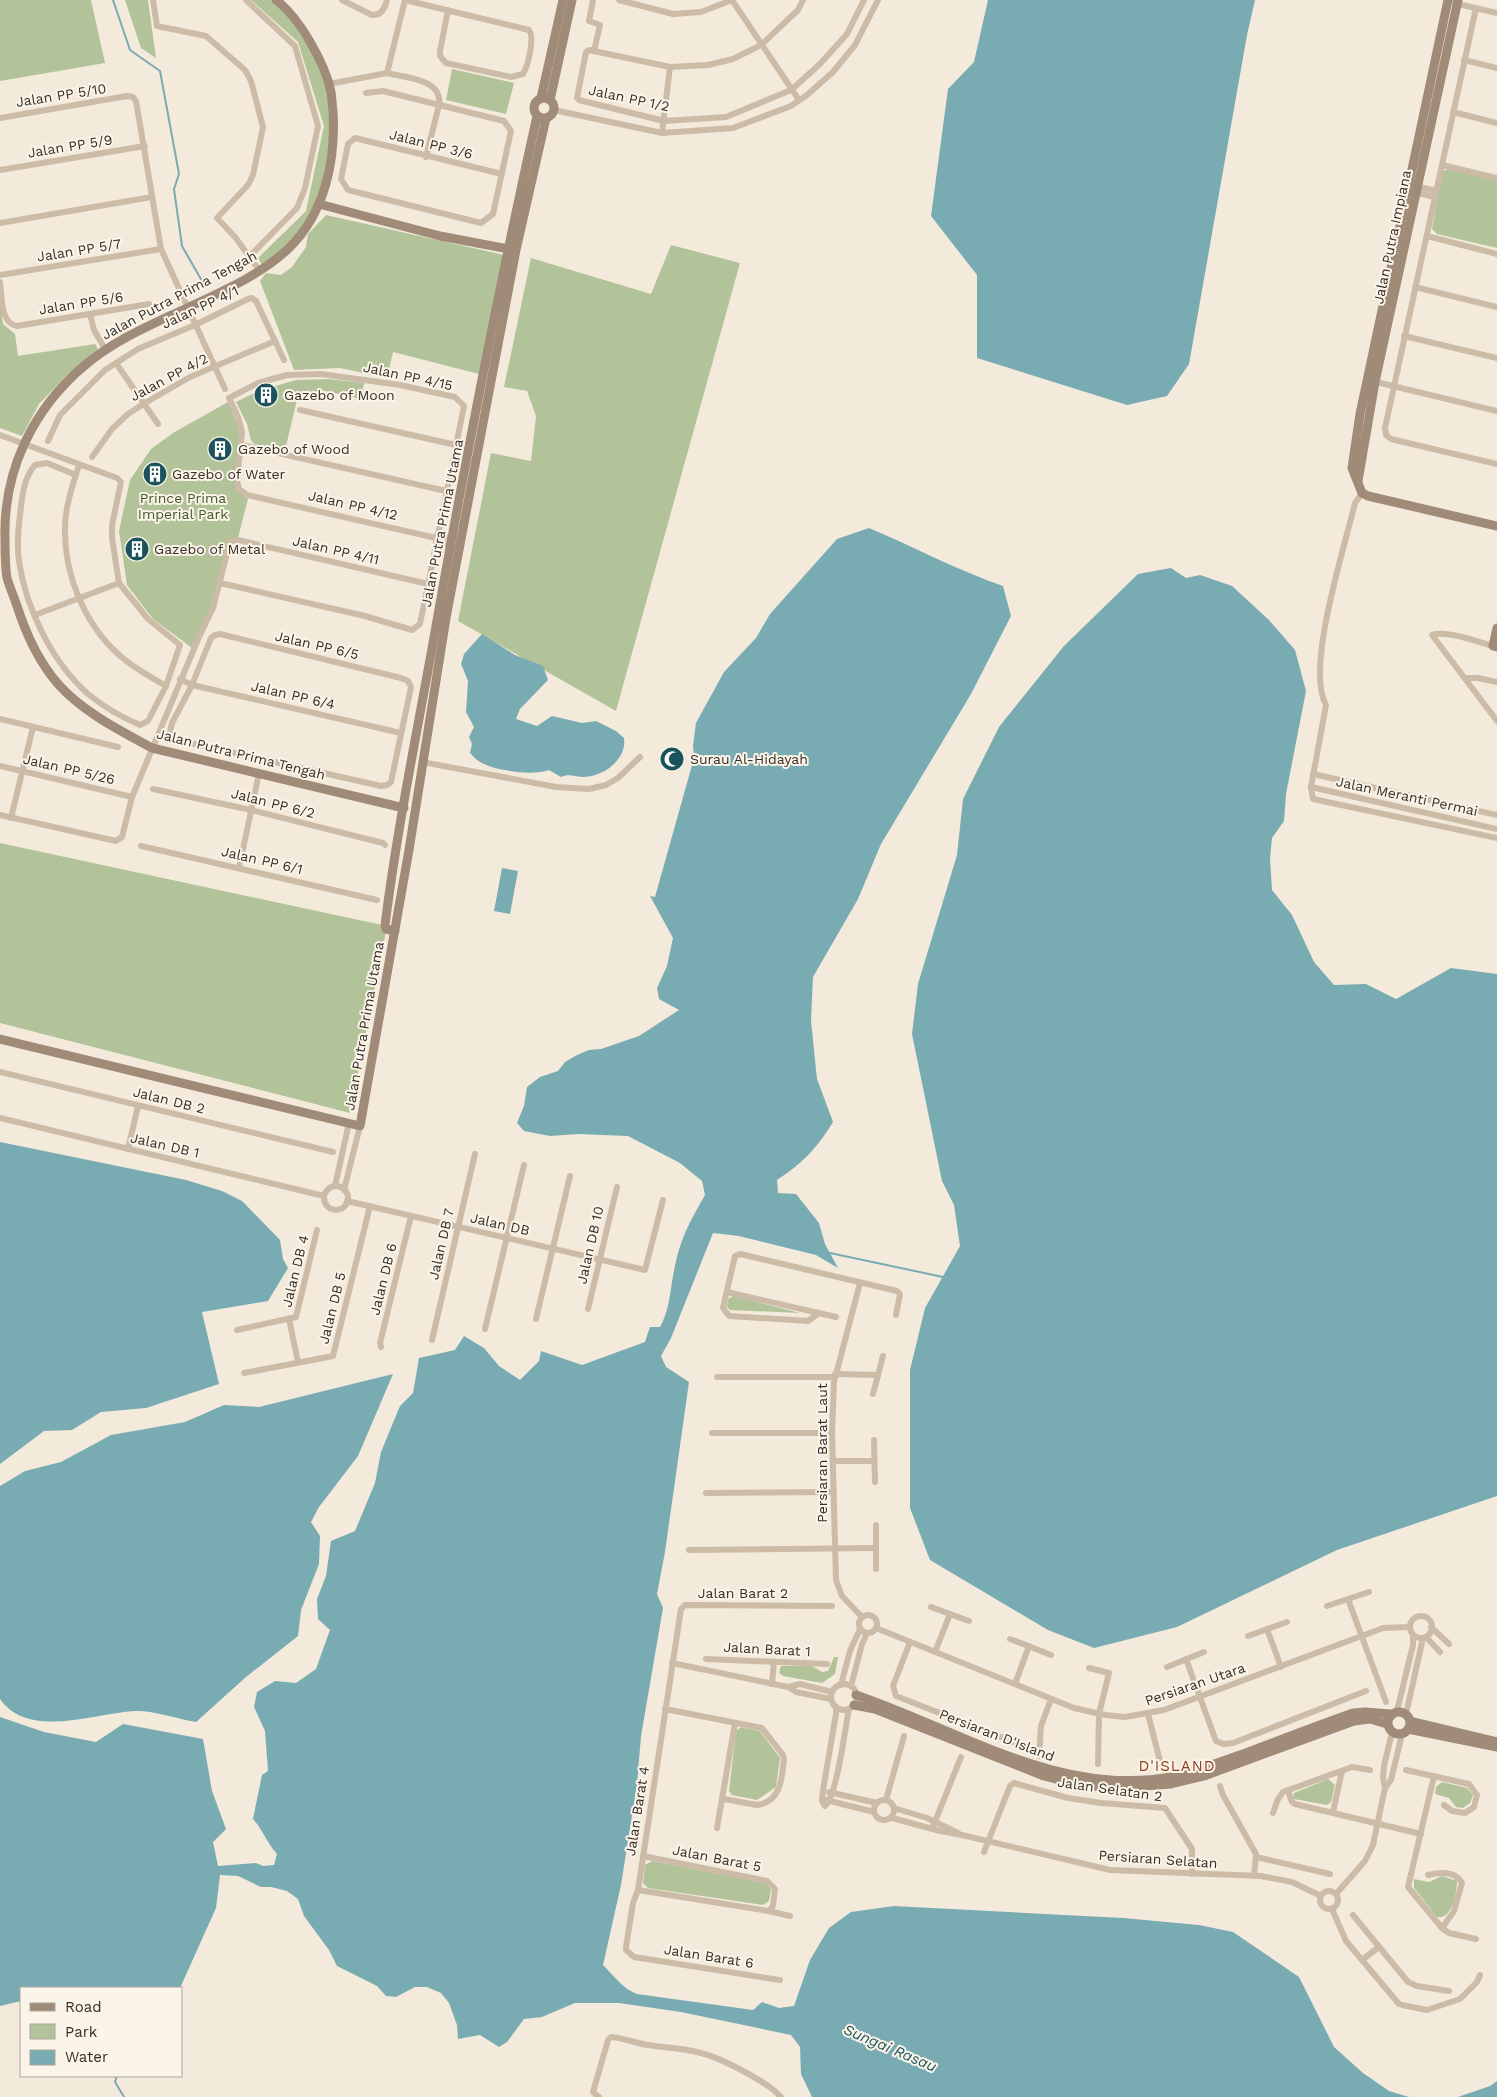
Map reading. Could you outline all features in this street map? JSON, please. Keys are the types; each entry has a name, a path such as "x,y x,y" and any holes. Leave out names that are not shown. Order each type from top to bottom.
{"street":[{"path":"153,0 156,26 206,36 246,70 251,81 263,127 253,175 248,185 217,218 259,270"},
{"path":"246,0 295,46 318,126 305,188 297,208 249,257"},
{"name":"Jalan Putra Prima Tengah","path":"276,0 285,7 306,37 324,70 331,92 332,156 326,184 319,204 306,227 289,248 259,270 105,349 84,366 47,403 25,443 15,466 4,518 7,578 25,630 58,684 80,705 152,748 404,808"},
{"path":"342,0 372,15 376,15 380,14 387,0"},
{"path":"387,73 405,0 448,10 530,30 532,36 527,67 523,74 511,78 446,63 440,56 440,50 448,10"},
{"path":"541,98 550,100 554,105 551,115 542,117 534,108 536,102 541,98 563,0"},
{"path":"550,100 572,0"},
{"path":"593,0 589,21 600,25 594,51 670,67 708,65 733,59 761,45 798,10 803,0"},
{"path":"619,0 673,14 701,12 732,0 799,100"},
{"name":"Jalan PP 1/2","path":"594,51 586,52 576,95 579,100 664,121 726,117 791,90 820,64 847,34 864,0"},
{"path":"554,110 662,134 733,128 791,106 808,95 833,72 855,45 878,0"},
{"path":"1453,1 1497,13"},
{"name":"Jalan Putra Impiana","path":"1358,481 1352,468 1453,1"},
{"path":"1476,8 1385,428 1386,435 1391,439 1497,464"},
{"path":"1464,60 1497,68"},
{"path":"662,134 670,67"},
{"path":"328,84 387,73 431,84 438,91 440,98 426,157"},
{"path":"366,93 383,91 504,121 511,131 502,174"},
{"name":"Jalan PP 5/10","path":"0,118 127,96 132,97 136,101 145,146"},
{"path":"1453,112 1497,123"},
{"name":"Jalan Putra Prima Utama","path":"395,931 386,929 385,925 404,808 512,250 542,117"},
{"name":"Jalan PP 3/6","path":"356,138 426,157 502,174 493,214 481,223 348,190 341,179 348,144 356,138"},
{"path":"145,146 162,249 224,389"},
{"name":"Jalan PP 5/9","path":"0,170 145,146"},
{"path":"1442,165 1497,178"},
{"path":"1412,188 1436,194"},
{"path":"0,223 152,197"},
{"path":"319,204 369,219 440,236 512,250"},
{"path":"1427,236 1497,254"},
{"name":"Jalan PP 5/7","path":"0,275 162,249"},
{"name":"Jalan PP 5/6","path":"0,282 6,319 12,325 17,326 149,304"},
{"path":"1415,287 1497,307"},
{"name":"Jalan PP 4/1","path":"48,441 60,415 105,370 138,349 195,325 248,299 252,298 256,301 275,341"},
{"path":"90,314 94,330 105,349"},
{"path":"1404,336 1497,358"},
{"path":"275,341 284,360"},
{"name":"Jalan PP 4/2","path":"92,457 112,428 145,403 190,377 275,341"},
{"path":"116,363 158,424"},
{"name":"Jalan PP 4/15","path":"220,583 365,616 412,630 420,624 464,406 455,397 400,384 321,374 287,375 258,383 229,398"},
{"path":"1371,381 1497,411"},
{"name":"Jalan Putra Impiana","path":"1358,481 1371,381"},
{"name":"Jalan PP 4/12","path":"229,398 238,417 242,432 237,481 239,489 246,495 456,543"},
{"path":"300,410 456,445"},
{"path":"0,435 117,478 121,482 112,525 112,538 119,583 148,619 180,645 166,686 148,721 140,725 130,721 89,694 58,661 34,615 19,560 19,525 22,496 29,472 34,465 47,464 76,475"},
{"path":"242,445 446,492"},
{"path":"79,465 68,502 65,527 67,560 73,586 102,636 118,654 143,673 166,686"},
{"path":"1358,481 1362,493"},
{"path":"1362,493 1386,501 1497,526"},
{"path":"1311,788 1326,705 1321,696 1318,672 1324,632 1355,503 1362,493"},
{"name":"Jalan PP 4/11","path":"220,583 230,542 238,540 428,584"},
{"name":"Jalan Putra Prima Utama","path":"360,1126 395,931 456,543"},
{"path":"34,615 119,583"},
{"path":"0,815 116,841 122,837 132,796 180,680 214,608 220,583"},
{"path":"1497,628 1495,647 1453,636 1439,634 1432,636 1497,721"},
{"name":"Jalan PP 6/5","path":"192,685 211,638 220,634 408,681 411,687 401,733"},
{"path":"1465,678 1478,678 1497,682"},
{"name":"Jalan PP 6/4","path":"180,680 192,685 401,733"},
{"path":"192,685 172,723 170,732 177,740 381,786 391,782 401,733"},
{"path":"0,718 118,747"},
{"path":"11,818 33,727"},
{"path":"422,762 556,787 588,789 606,785 618,778 640,757"},
{"name":"Jalan PP 5/26","path":"0,766 132,796"},
{"path":"239,868 259,773"},
{"path":"1313,774 1497,815"},
{"name":"Jalan Meranti Permai","path":"1497,829 1311,788 1313,799 1497,838"},
{"name":"Jalan PP 6/2","path":"153,789 251,810 385,845"},
{"name":"Jalan PP 6/1","path":"141,846 377,900"},
{"path":"0,1039 360,1126 344,1190"},
{"name":"Jalan DB 2","path":"0,1072 333,1152"},
{"path":"128,1149 138,1106"},
{"name":"Jalan DB 1","path":"0,1118 324,1196"},
{"path":"335,1186 348,1123"},
{"name":"Jalan DB 7","path":"432,1340 475,1154"},
{"path":"485,1329 524,1165"},
{"path":"536,1319 570,1176"},
{"path":"335,1186 344,1190 347,1195 347,1201 339,1209 331,1209 325,1204 324,1196 328,1189 335,1186"},
{"name":"Jalan DB 10","path":"588,1309 617,1187"},
{"name":"Jalan DB","path":"347,1201 600,1260 647,1269 663,1200"},
{"name":"Jalan DB 5","path":"244,1374 333,1356 370,1206"},
{"name":"Jalan DB 6","path":"380,1347 411,1216"},
{"name":"Jalan DB 4","path":"237,1330 296,1317 317,1230"},
{"path":"819,1313 808,1321 731,1317 723,1310 735,1256 738,1254 897,1291 900,1294 900,1299 896,1315"},
{"name":"Persiaran Barat Laut","path":"860,1282 835,1375 832,1433 838,1587 848,1604 862,1617"},
{"path":"727,1292 836,1317"},
{"path":"289,1319 298,1362"},
{"path":"873,1394 883,1356"},
{"path":"717,1377 878,1376"},
{"path":"712,1433 832,1433"},
{"path":"874,1440 875,1482"},
{"path":"834,1461 874,1461"},
{"path":"706,1494 834,1492"},
{"path":"876,1525 876,1569"},
{"path":"689,1550 876,1548"},
{"path":"1327,1606 1369,1592"},
{"path":"1348,1599 1360,1636 1386,1702"},
{"name":"Jalan Barat 2","path":"672,1663 681,1609 685,1605 832,1606"},
{"path":"931,1607 969,1621"},
{"path":"935,1652 950,1614"},
{"path":"832,1695 841,1685 850,1651 860,1629 859,1622 862,1617 868,1615 874,1617 877,1622 876,1628 872,1632 867,1633 860,1629"},
{"path":"1385,1788 1391,1780 1403,1718 1413,1645 1413,1635 1410,1627 1412,1620 1422,1616 1428,1620 1431,1627 1449,1644"},
{"path":"1248,1636 1287,1622"},
{"name":"Persiaran Utara","path":"876,1628 1084,1711 1125,1716 1148,1714 1200,1697 1383,1628 1410,1627"},
{"path":"1336,1894 1370,1854 1385,1788 1383,1778 1384,1766 1390,1728 1403,1718 1424,1637 1430,1632 1431,1627"},
{"path":"1267,1629 1281,1666"},
{"path":"826,1800 832,1792 856,1695 851,1686 862,1644 867,1633"},
{"path":"1413,1635 1424,1637 1440,1652"},
{"path":"1010,1639 1050,1654"},
{"path":"910,1642 892,1686 896,1696 1039,1753 1042,1726 1051,1698"},
{"path":"1015,1684 1029,1646"},
{"path":"1167,1667 1204,1652"},
{"name":"Jalan Barat 1","path":"706,1658 827,1664"},
{"path":"1186,1659 1216,1741 1223,1744 1233,1744 1366,1691"},
{"path":"772,1684 774,1662"},
{"path":"672,1663 788,1687 796,1692 832,1695"},
{"name":"Jalan Barat 4","path":"634,1957 626,1950 626,1947 633,1903 638,1890 672,1663"},
{"path":"1089,1668 1109,1673 1099,1714 1098,1764"},
{"path":"841,1685 851,1686"},
{"path":"826,1800 823,1790 836,1714 832,1695"},
{"name":"Persiaran D'Island","path":"856,1695 1046,1770 1080,1777 1118,1781 1171,1777 1202,1769 1353,1713 1365,1712 1403,1718 1497,1747"},
{"path":"836,1707 842,1710 852,1707"},
{"name":"Persiaran D'Island","path":"852,1707 875,1710 1044,1776 1079,1785 1118,1788 1171,1784 1204,1776 1354,1721 1370,1719 1390,1728 1403,1718"},
{"path":"665,1709 765,1729 783,1755 780,1789 777,1794 761,1805 724,1799"},
{"path":"1148,1714 1161,1765"},
{"path":"717,1828 724,1799 735,1722"},
{"path":"886,1800 904,1736"},
{"name":"Persiaran D'Island","path":"1463,1737 1497,1742"},
{"path":"932,1829 961,1757"},
{"path":"1273,1813 1280,1794 1356,1767 1370,1770"},
{"path":"1406,1770 1469,1784 1477,1795 1474,1807 1465,1813 1452,1810 1444,1805"},
{"path":"1334,1812 1342,1771"},
{"path":"1329,1776 1340,1787"},
{"path":"1434,1776 1408,1887 1442,1928 1476,1940"},
{"name":"Jalan Selatan 2","path":"988,1842 1010,1786 1014,1784 1068,1798 1101,1804 1162,1807 1168,1811 1192,1849 1192,1874"},
{"path":"1220,1786 1223,1795 1256,1852 1254,1876"},
{"path":"823,1790 877,1803 886,1800"},
{"path":"1288,1791 1292,1802 1295,1804 1421,1834"},
{"path":"826,1800 874,1812 880,1820 892,1818 962,1835"},
{"path":"886,1800 894,1808 935,1821 962,1835"},
{"path":"874,1812 877,1803"},
{"path":"892,1818 894,1808"},
{"name":"Persiaran Selatan","path":"962,1835 1110,1870 1254,1876 1285,1880 1321,1896"},
{"path":"984,1852 988,1842"},
{"name":"Jalan Barat 5","path":"643,1856 767,1880 776,1889 773,1906 770,1911"},
{"path":"1256,1857 1330,1874"},
{"path":"1428,1875 1439,1872 1449,1874 1457,1877 1462,1883 1454,1912 1442,1928"},
{"path":"638,1890 770,1911 790,1916"},
{"path":"1328,1891 1336,1894 1338,1903 1332,1908 1324,1907 1321,1902 1321,1896 1328,1891"},
{"path":"1332,1908 1346,1941 1399,2004 1424,2010 1460,1999 1477,1982 1480,1975"},
{"path":"1353,1914 1408,1982 1417,1986 1450,1991"},
{"path":"1362,1960 1379,1948"},
{"name":"Jalan Barat 6","path":"634,1957 780,1980"},
{"path":"599,2097 593,2092 608,2040 611,2037 625,2038 647,2045 702,2053 754,2077 777,2092 781,2097"}],"green space":[{"path":"0,0 91,0 105,63 0,81"},
{"path":"125,0 148,0 156,58 141,48"},
{"path":"251,0 272,0 285,11 314,56 328,92 331,123 329,156 323,185 304,226 286,248 262,265 258,258 306,211 324,126 298,42"},
{"path":"452,69 514,83 506,114 446,100"},
{"path":"1448,169 1497,181 1497,248 1437,234 1432,229 1442,172"},
{"path":"326,215 504,255 483,375 393,352 387,378 340,368 294,370 260,281 266,273 281,275 292,267 306,247 308,234"},
{"path":"671,245 740,263 616,711 458,621 491,453 531,461 536,416 527,391 504,387 531,258 651,294"},
{"path":"0,301 3,324 15,334 18,356 95,344 98,349 65,377 39,404 22,436 0,428"},
{"path":"328,379 364,383 361,399 321,390 319,401 298,396 285,450 254,444 236,402 258,391 296,380"},
{"name":"Prince Prima Imperial Park","path":"228,402 241,432 238,491 248,499 238,538 227,543 214,599 192,648 153,619 127,585 119,531 130,480 151,449 173,433"},
{"path":"0,843 387,926 350,1113 0,1023"},
{"path":"733,1296 800,1313 730,1310 727,1307 728,1299"},
{"path":"834,1657 838,1657 835,1674 822,1683 783,1676 779,1673 781,1666 812,1666 822,1672 828,1671"},
{"path":"741,1727 760,1731 780,1758 776,1787 757,1800 732,1795 729,1791 736,1731"},
{"path":"1328,1779 1335,1785 1331,1802 1327,1805 1294,1799 1294,1793"},
{"path":"1442,1782 1467,1788 1473,1795 1470,1803 1463,1808 1456,1807 1449,1798 1435,1794 1436,1787"},
{"path":"652,1861 766,1883 771,1890 769,1901 763,1905 648,1888 643,1883 645,1865"},
{"path":"1442,1876 1457,1881 1457,1886 1450,1910 1442,1917 1437,1917 1414,1888 1414,1879 1429,1882"}],"water":[{"path":"988,0 1255,0 1247,35 1189,364 1167,396 1127,405 977,358 977,275 931,216 948,89 974,62"},
{"name":"Sungai Rasau","path":"869,528 952,566 1003,586 1011,616 971,694 881,844 858,899 813,977 811,1021 817,1079 833,1122 809,1154 777,1180 778,1193 796,1194 819,1223 825,1244 838,1268 816,1255 739,1236 713,1233 671,1338 661,1356 666,1367 689,1382 665,1552 657,1594 663,1608 641,1736 637,1784 621,1885 603,1965 623,1985 637,1994 753,2010 762,2002 779,2008 794,2006 810,1960 829,1928 851,1912 894,1906 1123,1918 1199,1925 1233,1932 1299,1977 1334,2047 1363,2073 1389,2091 1409,2097 812,2097 801,2074 800,2047 791,2035 681,2012 619,2003 575,2003 542,2017 524,2019 507,2042 499,2047 480,2035 458,2039 457,2025 449,2003 441,1993 427,1987 415,1987 396,1997 386,1996 377,1986 337,1966 329,1950 304,1916 298,1899 287,1891 271,1887 261,1887 238,1876 220,1875 216,1908 180,1987 20,1987 20,2001 0,2006 0,1717 44,1732 96,1742 123,1724 203,1739 212,1791 226,1829 213,1842 218,1866 256,1863 263,1866 274,1865 277,1854 253,1819 262,1775 268,1771 265,1731 254,1707 257,1692 275,1681 296,1683 316,1669 330,1630 318,1619 317,1599 326,1576 331,1541 355,1531 375,1483 381,1452 400,1406 413,1393 419,1358 455,1350 464,1336 484,1348 499,1366 520,1380 539,1361 541,1351 582,1365 645,1342 650,1327 660,1327 668,1306 676,1260 682,1241 705,1195 702,1181 680,1163 628,1136 578,1134 550,1136 524,1131 517,1123 524,1106 527,1087 540,1077 558,1071 565,1062 589,1050 601,1049 639,1036 679,1010 659,999 657,988 667,966 673,938 650,896 655,897 694,758 693,746 696,723 724,672 756,638 770,614 837,539"},
{"path":"1171,568 1186,578 1200,575 1232,586 1269,620 1295,650 1306,691 1286,794 1284,821 1272,838 1270,859 1272,890 1292,915 1314,962 1334,985 1366,984 1396,999 1451,968 1497,974 1497,1496 1337,1550 1177,1627 1094,1648 1048,1630 930,1560 910,1508 910,1370 925,1308 960,1246 954,1205 942,1181 912,1034 918,984 957,855 963,799 999,727 1064,646 1138,574"},
{"path":"482,634 515,655 543,666 548,680 520,709 516,719 537,726 552,716 582,723 596,721 616,731 624,738 622,753 613,765 607,770 592,776 567,775 561,777 549,770 525,773 489,766 480,762 470,753 472,744 469,737 474,727 466,712 468,681 461,664 464,654"},
{"path":"502,868 518,871 510,914 494,911"},
{"path":"0,1142 186,1180 222,1191 242,1201 280,1240 283,1259 288,1268 268,1301 202,1312 219,1384 146,1408 101,1412 72,1430 44,1431 0,1464"},
{"path":"393,1374 358,1456 319,1507 311,1522 320,1536 319,1564 301,1610 298,1636 246,1677 196,1722 142,1711 63,1721 45,1721 28,1718 12,1711 0,1699 0,1486 25,1471 61,1462 111,1435 185,1422 224,1405 259,1407"},
{"path":"1497,2081 1497,2097 1458,2097 1490,2086"}],"waterway":[{"path":"113,0 130,50 160,71 179,174 174,189 182,246 202,281"},
{"path":"830,1253 943,1277"},
{"path":"117,2077 115,2082 124,2097"}],"place":[{"name":"Gazebo of Moon","path":"266,395"},
{"name":"Gazebo of Wood","path":"220,449"},
{"name":"Gazebo of Water","path":"155,474"},
{"name":"Gazebo of Metal","path":"137,549"},
{"name":"Surau Al-Hidayah","path":"672,759"}],"district":[{"name":"D'ISLAND","path":"1177,1766"}]}
